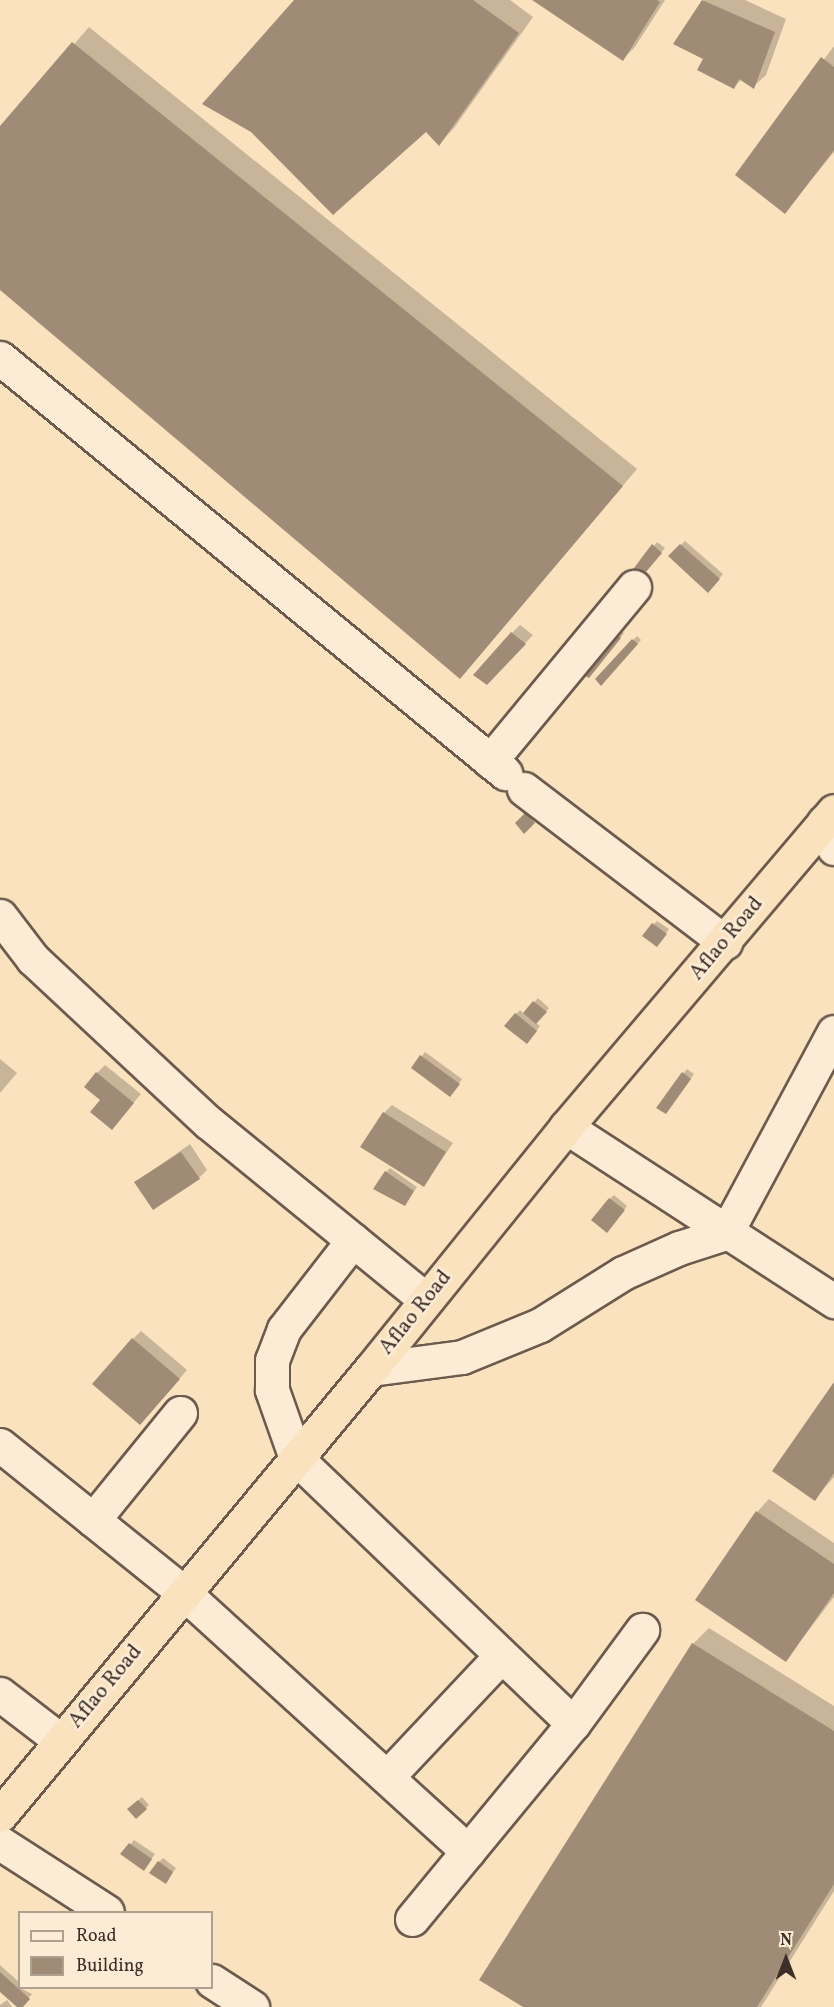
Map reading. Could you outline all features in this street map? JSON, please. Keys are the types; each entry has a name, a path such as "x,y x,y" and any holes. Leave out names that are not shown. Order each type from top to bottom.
{"highway":[{"name":"Aflao Road","path":"0,1815 371,1369 566,1127 725,942 831,827"}],"street":[{"path":"0,358 506,774 725,942"},
{"path":"506,774 634,587"},
{"path":"0,916 33,959 208,1122 426,1300"},
{"path":"371,1369 462,1357 540,1325 623,1273 679,1248 726,1233 834,1032"},
{"path":"566,1127 834,1301"},
{"path":"353,1240 284,1329 272,1360 272,1390 296,1458 573,1724"},
{"path":"93,1520 180,1413"},
{"path":"0,1445 184,1593 468,1851"},
{"path":"412,1919 573,1724 642,1630"},
{"path":"387,1777 501,1656"},
{"path":"0,1695 61,1741"},
{"path":"0,1843 105,1911"},
{"path":"213,1982 252,2007"}],"building":[{"path":"294,0 473,0 519,33 439,146 426,132 333,215 251,132 202,104"},
{"path":"532,0 657,0 660,2 623,61"},
{"path":"702,0 775,32 754,89 739,79 734,89 697,70 703,59 673,44"},
{"path":"72,42 623,486 460,679 0,290 0,126"},
{"path":"821,57 834,67 834,150 785,214 735,175"},
{"path":"652,544 662,553 640,579 631,572"},
{"path":"680,544 720,579 708,593 668,556"},
{"path":"613,631 621,638 589,678 579,673"},
{"path":"511,632 526,644 487,685 473,675"},
{"path":"632,639 638,644 601,686 595,679"},
{"path":"525,813 535,823 524,834 515,823"},
{"path":"652,923 667,934 657,947 642,936"},
{"path":"533,1001 547,1012 536,1024 523,1013"},
{"path":"515,1013 537,1031 527,1044 504,1026"},
{"path":"420,1055 460,1084 450,1097 411,1068"},
{"path":"96,1072 134,1103 112,1130 90,1112 100,1100 84,1087"},
{"path":"682,1072 691,1079 666,1114 656,1108"},
{"path":"383,1112 446,1152 424,1187 360,1147"},
{"path":"181,1152 200,1179 153,1210 134,1182"},
{"path":"385,1171 414,1191 405,1206 373,1189"},
{"path":"609,1198 625,1210 607,1233 591,1220"},
{"path":"132,1338 180,1379 140,1425 92,1384"},
{"path":"834,1382 834,1473 815,1501 772,1471"},
{"path":"756,1511 834,1564 834,1593 786,1662 695,1600"},
{"path":"692,1643 834,1731 834,1884 757,2007 523,2007 479,1980"},
{"path":"138,1800 147,1809 136,1819 127,1809"},
{"path":"129,1843 152,1859 144,1871 120,1854"},
{"path":"158,1861 173,1872 166,1884 149,1873"},
{"path":"0,1972 30,1999 23,2007 17,2007 0,1992"}]}
